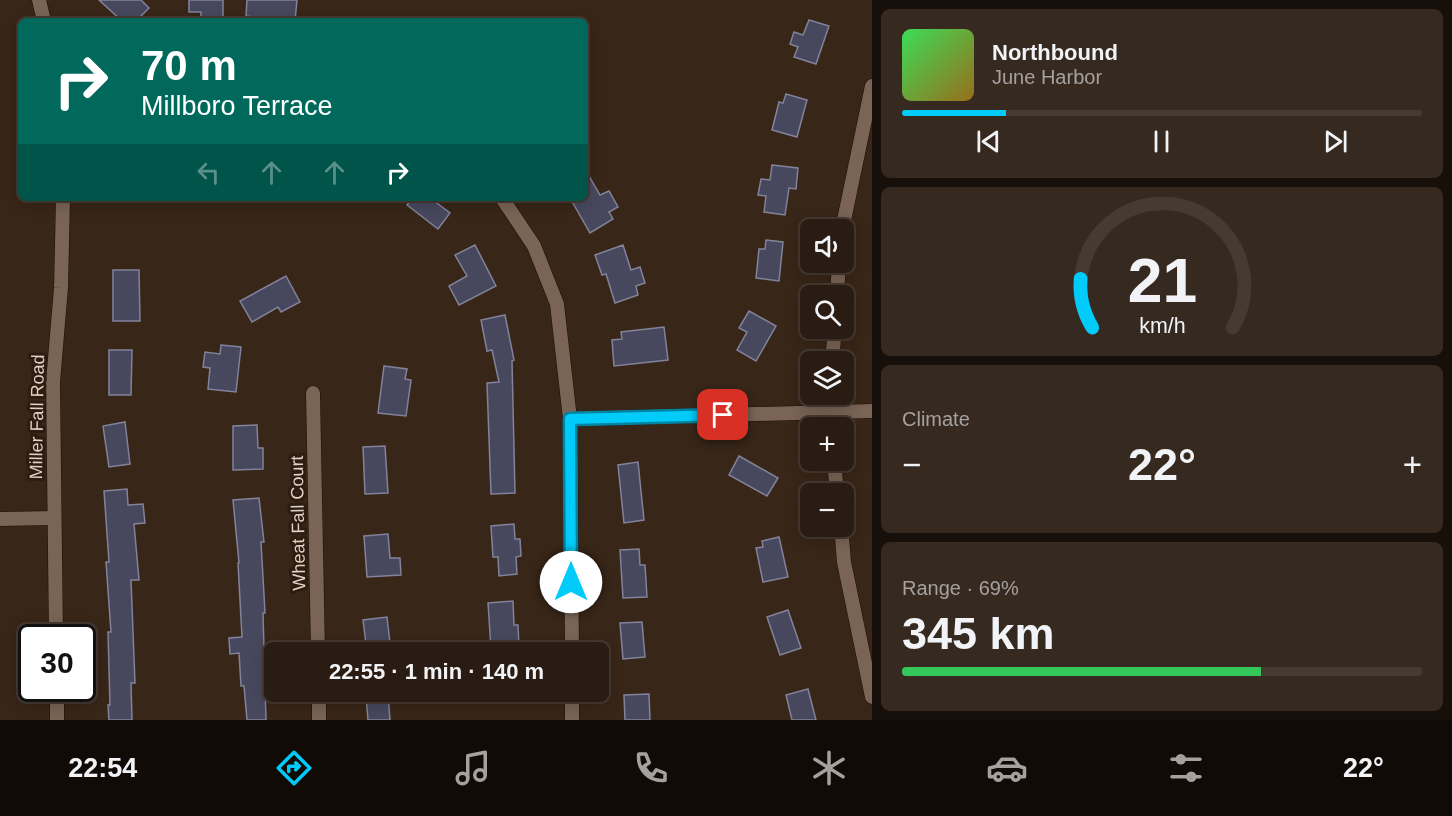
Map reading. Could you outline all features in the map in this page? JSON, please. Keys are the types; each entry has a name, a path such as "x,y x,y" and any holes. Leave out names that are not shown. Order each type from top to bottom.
{"street":[{"path":"39,0 43,18"},
{"path":"844,219 872,86"},
{"name":"Miller Fall Road","path":"56,624 53,382 61,288 63,201"},
{"path":"504,201 534,246 557,304 570,419 572,642"},
{"name":"Wheat Fall Court","path":"314,393 318,642"},
{"path":"829,405 830,417"},
{"path":"570,419 872,411"},
{"path":"0,519 54,518"},
{"path":"842,537 844,562 872,697"},
{"path":"57,702 57,720"},
{"path":"319,702 319,720"},
{"path":"572,702 572,720"}],"building":[{"path":"99,0 141,0 149,8 139,18 119,18"},
{"path":"189,0 223,0 223,18 201,18 201,12 189,12"},
{"path":"247,0 297,0 295,18 246,16"},
{"path":"809,20 829,26 816,64 794,57 798,47 790,44 794,32 803,35"},
{"path":"786,94 807,100 797,137 772,130 779,102 783,103"},
{"path":"772,165 798,168 796,189 789,188 785,215 764,212 766,196 758,195 761,179 770,180"},
{"path":"588,174 600,195 609,191 618,207 609,212 613,219 590,233 572,201 588,201"},
{"path":"410,201 434,201 450,213 438,229 407,205"},
{"path":"766,240 783,242 779,281 756,278 759,249 765,249"},
{"path":"475,245 496,286 459,305 449,286 467,276 455,255"},
{"path":"623,245 631,270 640,267 645,283 636,286 638,295 615,303 606,274 602,275 595,255"},
{"path":"113,270 139,270 140,321 113,321"},
{"path":"286,276 300,302 281,312 278,307 252,322 240,301"},
{"path":"749,311 776,326 756,361 737,350 747,332 739,328"},
{"path":"505,315 514,360 512,361 515,493 491,494 487,383 499,382 492,350 487,351 481,320"},
{"path":"664,327 668,360 614,366 612,340 622,339 621,332"},
{"path":"221,345 241,347 236,392 208,389 210,368 203,367 205,352 220,354"},
{"path":"109,350 132,350 131,395 109,395"},
{"path":"384,366 407,369 405,379 411,380 406,416 378,413"},
{"path":"125,422 130,464 109,467 103,426"},
{"path":"257,425 258,448 263,448 263,469 233,470 233,426"},
{"path":"385,446 388,493 365,494 363,447"},
{"path":"739,456 778,478 767,496 729,475"},
{"path":"638,462 644,520 624,523 618,465"},
{"path":"127,489 128,505 143,504 145,523 134,524 139,580 131,580 135,683 131,683 132,720 109,720 108,632 111,632 104,491"},
{"path":"259,498 264,542 261,542 265,613 263,613 266,720 247,720 244,686 241,686 239,653 230,654 229,638 242,637 239,563 233,500"},
{"path":"514,524 515,539 520,539 521,556 516,557 517,574 499,576 498,557 493,557 491,526"},
{"path":"388,534 390,558 400,558 401,575 367,577 364,536"},
{"path":"779,537 788,577 763,582 756,548 763,547 762,541"},
{"path":"639,549 640,565 645,565 647,597 623,598 620,550"},
{"path":"513,601 514,625 518,625 519,642 491,642 488,603"},
{"path":"788,610 801,648 780,655 767,617"},
{"path":"387,617 390,642 366,642 363,620"},
{"path":"642,622 645,657 623,659 620,623"},
{"path":"808,689 816,720 792,720 786,695"},
{"path":"649,694 650,720 625,720 624,695"},
{"path":"366,702 389,702 390,720 368,720"}],"route":[{"path":"571,582 570,419 723,415"}]}
